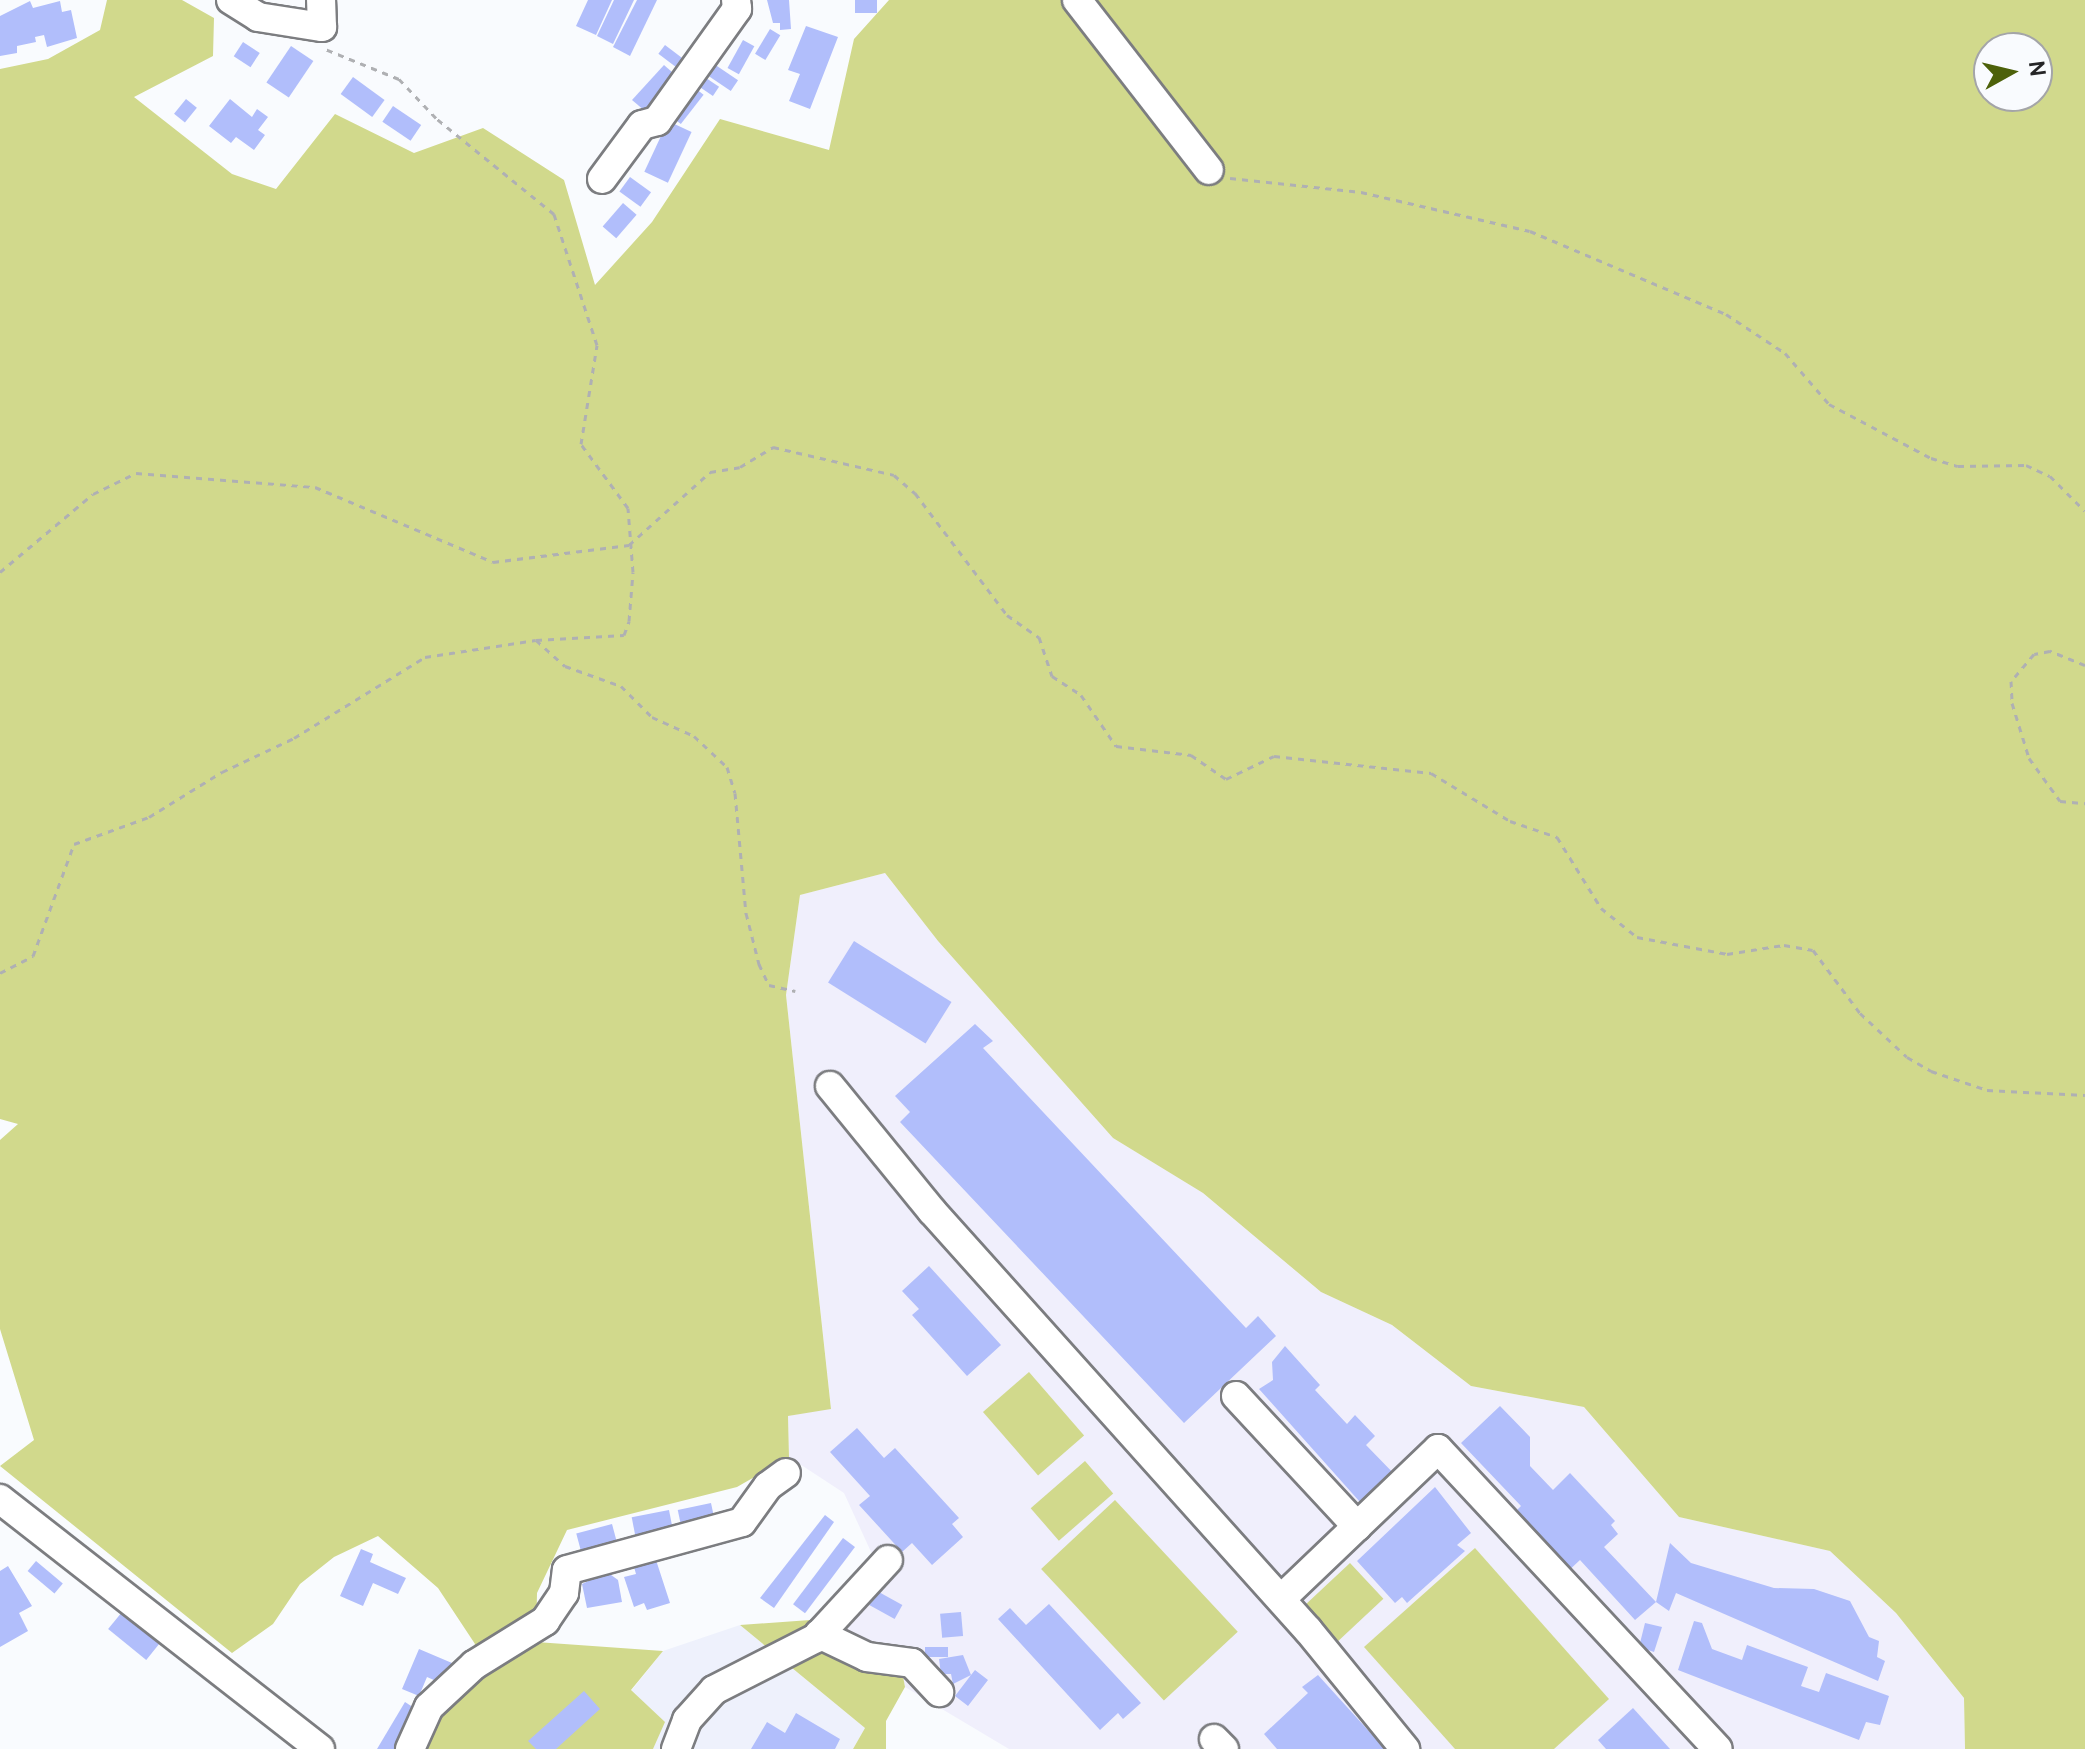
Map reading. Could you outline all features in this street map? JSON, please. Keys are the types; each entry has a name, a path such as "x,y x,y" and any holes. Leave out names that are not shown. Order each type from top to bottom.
{"street":[{"path":"231,0 258,17 322,27 321,0"},
{"path":"602,179 642,125 657,121 737,9 736,0"},
{"path":"1077,0 1209,170"},
{"path":"830,1086 951,1233 1281,1599 1405,1749"},
{"path":"1236,1396 1357,1526"},
{"path":"1281,1599 1438,1449 1718,1749"},
{"path":"410,1749 429,1707 474,1665 545,1621 564,1593 567,1570 742,1522 768,1486 786,1473"},
{"path":"0,1499 320,1749"},
{"path":"676,1749 687,1720 714,1690 777,1661 819,1634 888,1560"},
{"path":"819,1634 867,1657 912,1663 939,1692"}],"path":[{"path":"0,973 33,956 74,844 149,817 222,772 294,738 425,657 536,640 624,635 633,572 628,508 581,444 597,345 554,214 436,118 399,79 313,45"},
{"path":"1209,170 1231,179 1361,192 1530,231 1726,314 1785,353 1829,404 1931,458 1958,466 2026,465 2050,476 2085,511"},
{"path":"0,572 93,494 136,473 315,487 493,562 629,545 710,472 740,467 773,447 894,475 915,493 1007,615 1039,637 1052,676 1081,695 1116,746 1191,755 1226,779 1274,756 1431,773 1510,821 1557,837 1601,908 1637,937 1727,954 1784,945 1813,950 1860,1013 1907,1057 1931,1071 1987,1090 2085,1095"},
{"path":"536,640 565,666 621,686 652,717 694,736 727,767 735,793 746,913 759,964 769,985 795,991"},
{"path":"2085,665 2050,651 2034,654 2011,681 2012,703 2029,758 2060,801 2085,803"}],"shaded area":[{"path":"885,873 938,941 1113,1138 1203,1193 1321,1292 1392,1325 1471,1386 1584,1407 1679,1517 1830,1551 1896,1613 1964,1698 1965,1749 1009,1749 905,1687 901,1671 824,1619 872,1554 844,1493 789,1457 788,1416 831,1408 786,995 800,895"},
{"path":"740,1625 865,1728 853,1749 653,1749 664,1722 631,1691 663,1651"}],"green space":[{"path":"107,0 182,0 214,18 213,56 134,97 232,174 276,189 335,114 414,153 483,128 564,180 595,285 652,222 720,119 829,150 854,39 889,0 2085,0 2085,1749 1965,1749 1964,1698 1896,1613 1830,1551 1679,1517 1584,1407 1471,1386 1392,1325 1321,1292 1203,1193 1113,1138 938,941 885,873 800,895 786,995 831,1409 788,1416 789,1457 737,1487 567,1530 537,1593 536,1642 663,1651 631,1690 665,1722 653,1749 421,1749 475,1644 438,1588 378,1536 334,1557 300,1584 273,1624 232,1653 0,1466 34,1440 0,1329 0,1140 18,1124 0,1119 0,69 48,59 100,30"},
{"path":"1029,1372 1084,1435 1038,1475 983,1412"},
{"path":"1085,1461 1113,1493 1059,1541 1031,1508"},
{"path":"1115,1500 1238,1632 1164,1701 1041,1569"},
{"path":"1475,1548 1609,1699 1554,1749 1455,1749 1364,1647"},
{"path":"1350,1563 1383,1599 1337,1642 1303,1607"},
{"path":"824,1619 902,1671 905,1687 886,1721 886,1749 853,1749 865,1728 740,1625"}],"building":[{"path":"588,0 612,0 596,35 576,26"},
{"path":"614,0 634,0 613,44 597,36"},
{"path":"637,0 657,0 630,56 613,47"},
{"path":"767,0 789,0 791,29 780,30 780,23 773,23"},
{"path":"855,0 877,0 877,13 855,13"},
{"path":"30,1 33,8 60,1 62,12 71,10 77,38 47,47 44,35 35,37 36,42 17,46 17,53 0,56 0,16"},
{"path":"806,26 838,37 810,109 789,101 800,74 788,70"},
{"path":"770,29 780,35 765,60 755,54"},
{"path":"743,40 754,46 739,74 727,68"},
{"path":"243,42 260,53 251,67 234,56"},
{"path":"665,45 690,64 683,72 658,54"},
{"path":"291,46 313,61 289,98 266,82"},
{"path":"714,64 738,80 731,91 707,75"},
{"path":"664,65 681,80 645,111 632,100"},
{"path":"700,74 719,87 713,96 694,83"},
{"path":"353,77 385,100 372,117 341,94"},
{"path":"691,85 704,95 681,124 668,114"},
{"path":"186,99 197,108 185,123 174,114"},
{"path":"230,99 252,117 257,109 268,117 258,130 265,135 254,150 236,137 231,143 209,126"},
{"path":"393,106 421,125 411,141 382,122"},
{"path":"668,121 692,132 668,183 644,172"},
{"path":"630,177 651,192 640,207 619,192"},
{"path":"623,203 637,215 616,238 603,226"},
{"path":"854,941 952,1002 926,1043 828,983"},
{"path":"975,1024 993,1041 983,1048 1246,1328 1258,1316 1276,1336 1184,1423 900,1122 910,1112 895,1096"},
{"path":"929,1266 1001,1345 967,1376 912,1315 919,1309 902,1291"},
{"path":"1285,1346 1320,1385 1315,1390 1347,1424 1355,1415 1375,1436 1366,1445 1400,1480 1368,1511 1259,1389 1273,1380 1272,1362"},
{"path":"1500,1406 1530,1437 1530,1466 1553,1490 1570,1473 1615,1521 1611,1525 1618,1534 1604,1547 1656,1602 1635,1620 1580,1560 1565,1574 1511,1516 1521,1506 1461,1443"},
{"path":"857,1428 884,1458 895,1448 959,1518 952,1524 963,1537 932,1565 912,1543 902,1552 859,1505 870,1496 830,1452"},
{"path":"1435,1487 1471,1533 1457,1545 1465,1551 1407,1603 1402,1597 1395,1603 1357,1561"},
{"path":"711,1503 716,1526 683,1534 678,1510"},
{"path":"669,1510 674,1535 636,1542 632,1517"},
{"path":"825,1515 834,1522 774,1608 760,1598"},
{"path":"612,1524 619,1551 584,1561 576,1534"},
{"path":"843,1538 855,1547 805,1613 793,1604"},
{"path":"1670,1543 1691,1563 1774,1588 1814,1589 1850,1601 1869,1637 1879,1641 1877,1657 1885,1661 1878,1681 1676,1593 1669,1611 1656,1602"},
{"path":"361,1549 373,1554 370,1562 406,1578 398,1594 373,1583 363,1606 340,1596"},
{"path":"656,1560 670,1603 647,1610 644,1603 634,1607 624,1577 636,1574 634,1567"},
{"path":"36,1561 63,1583 54,1593 28,1571"},
{"path":"8,1566 32,1606 19,1613 28,1631 0,1647 0,1571"},
{"path":"607,1572 618,1580 622,1602 587,1608 582,1584"},
{"path":"877,1591 902,1605 895,1619 869,1605"},
{"path":"1049,1604 1141,1703 1123,1719 1118,1713 1100,1730 998,1619 1010,1608 1026,1625"},
{"path":"122,1612 160,1643 146,1660 108,1629"},
{"path":"961,1612 963,1636 942,1638 940,1614"},
{"path":"1694,1621 1702,1623 1712,1649 1742,1660 1747,1645 1808,1667 1801,1686 1819,1692 1826,1673 1889,1696 1880,1725 1866,1722 1859,1740 1678,1670"},
{"path":"1645,1623 1662,1627 1654,1652 1639,1647"},
{"path":"925,1647 948,1647 948,1657 925,1657"},
{"path":"419,1649 452,1663 443,1684 427,1677 419,1696 402,1689"},
{"path":"963,1655 971,1675 953,1684 951,1674 941,1674 939,1659"},
{"path":"975,1670 988,1680 968,1706 955,1696"},
{"path":"1318,1675 1385,1749 1277,1749 1264,1734 1308,1693 1302,1687"},
{"path":"584,1691 600,1709 556,1749 536,1749 528,1741"},
{"path":"405,1702 422,1713 401,1749 377,1749"},
{"path":"1633,1708 1670,1749 1606,1749 1598,1740"},
{"path":"796,1713 840,1739 835,1749 751,1749 767,1722 785,1733"}]}
